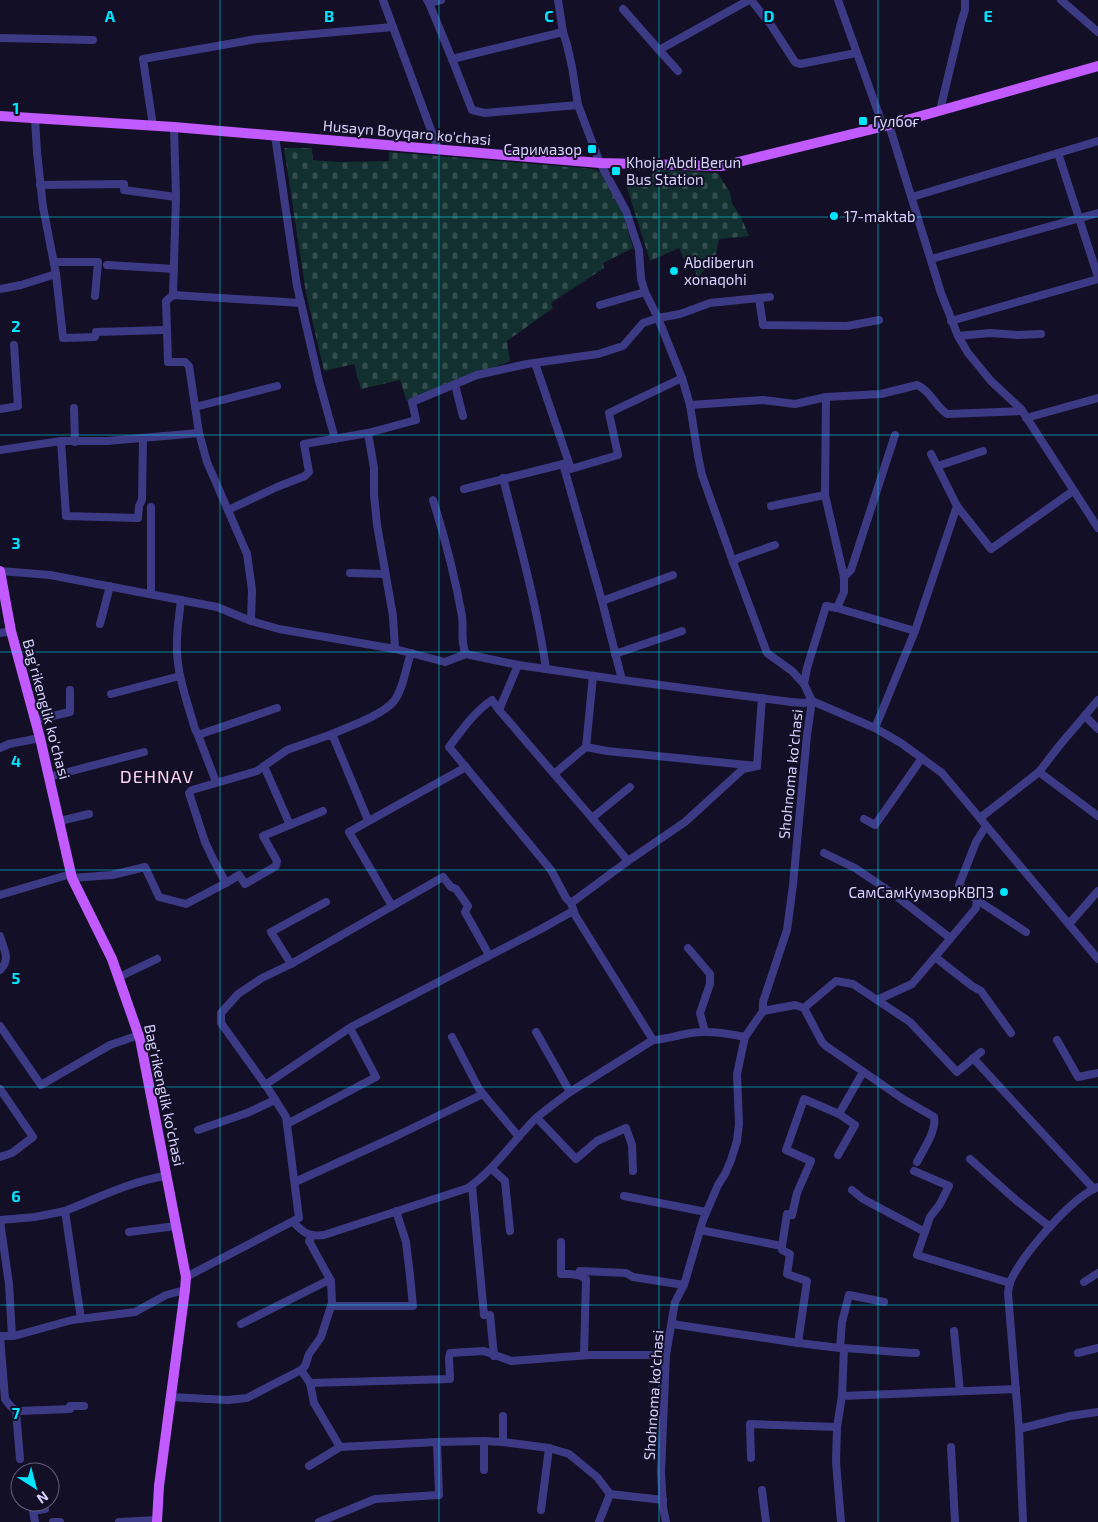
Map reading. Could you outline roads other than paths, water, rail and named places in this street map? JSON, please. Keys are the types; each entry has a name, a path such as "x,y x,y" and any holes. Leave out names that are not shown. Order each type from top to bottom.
{"main road":[{"name":"Husayn Boyqaro ko'chasi","path":"0,116 174,127 600,163 722,166 834,140 1098,66"},
{"name":"Bag'rikenglik ko'chasi","path":"0,572 5,632 40,738 72,876 112,959 139,1035 186,1277 186,1290 159,1486 157,1521"}],"street":[{"path":"383,0 438,149"},
{"path":"441,0 428,2 472,110 485,113 578,105"},
{"name":"Shohnoma ko'chasi","path":"558,0 578,105 600,163 626,212 639,250 641,279 682,378 690,405 702,475 733,562 767,653 792,671 804,684 812,701 807,734 793,885 786,930 763,1002 763,1011 745,1037 737,1074 738,1141 725,1174 706,1212 684,1285 675,1302 666,1355 661,1472 666,1522"},
{"path":"659,50 750,0 771,25 795,62 800,64 856,53"},
{"path":"838,0 856,53 886,126 912,197 951,321 958,336 968,353 990,381 1024,414 1072,491 1098,528"},
{"path":"940,110 965,10 965,0"},
{"path":"1060,0 1098,32"},
{"path":"622,9 678,70"},
{"path":"153,126 143,59 257,39 393,28"},
{"path":"452,59 563,32"},
{"path":"0,38 93,40"},
{"path":"35,119 40,185 56,274 63,338 95,337 96,332 166,330"},
{"path":"174,127 176,197 174,296"},
{"path":"275,136 297,286 318,381 334,439"},
{"path":"912,197 1098,140"},
{"path":"951,321 1098,278 1058,153"},
{"path":"40,185 124,184 124,190 176,197"},
{"path":"931,259 1098,213"},
{"path":"54,262 98,262 95,296"},
{"path":"107,265 174,269"},
{"path":"0,289 21,285 56,274"},
{"path":"600,305 645,292"},
{"path":"251,621 252,590 247,554 207,462 199,433 188,366 185,362 168,362 166,301 174,296 301,303"},
{"path":"228,510 305,476 308,472 304,444 368,433 416,420 412,402 454,384 476,376 535,363 598,354 623,346 644,323 680,314 710,303 770,297"},
{"path":"759,298 763,325 848,326 879,320"},
{"path":"958,336 990,333 1042,334"},
{"path":"0,408 18,406 14,345"},
{"path":"535,363 566,463 622,680"},
{"path":"566,463 571,469 618,455 609,413 682,378"},
{"path":"454,384 463,416"},
{"path":"690,405 763,400 795,404 826,397 881,394 917,385 922,387 941,410 947,414 1024,414 1098,398"},
{"path":"194,407 277,386"},
{"path":"826,397 826,495 844,577 844,592 836,608"},
{"path":"74,408 75,442"},
{"path":"0,450 61,441 75,442 199,433"},
{"path":"368,433 374,468 377,525 393,616 394,649"},
{"path":"844,577 851,570 895,435"},
{"path":"61,441 66,516 138,518 139,506 142,500 143,438"},
{"path":"938,466 983,451"},
{"path":"931,454 958,506 991,549 1072,491"},
{"path":"464,489 566,463"},
{"path":"503,478 531,590 542,639 546,669"},
{"path":"771,506 826,495"},
{"path":"433,500 457,591 462,618 463,647 466,654"},
{"path":"875,728 916,631 958,506"},
{"path":"151,507 151,594"},
{"path":"733,562 738,558 776,545"},
{"path":"0,572 50,575 216,607 251,621 279,629 394,649 445,662 466,654 518,665 622,680 798,702 812,701 875,728 901,743 942,773 1098,958"},
{"path":"350,573 385,574"},
{"path":"602,601 672,574"},
{"path":"100,624 110,586"},
{"path":"181,600 177,652 180,676 195,729 216,782"},
{"path":"804,684 826,606 916,631"},
{"path":"615,654 682,631"},
{"path":"226,882 205,842 189,793 192,790 216,782 257,771 287,750 332,734 381,711 394,702 401,686 410,653"},
{"path":"499,710 518,665"},
{"path":"111,694 180,676"},
{"path":"554,774 586,747 593,676"},
{"path":"35,720 70,712 70,690"},
{"path":"757,766 762,698"},
{"path":"628,861 492,700 475,714 449,747 551,870 566,898 653,1040"},
{"path":"980,818 1039,772 1098,700"},
{"path":"198,735 277,708"},
{"path":"1085,716 1098,729"},
{"path":"332,734 368,820"},
{"path":"0,748 9,744 40,738"},
{"path":"586,747 757,766"},
{"path":"49,777 144,752"},
{"path":"864,819 875,825 922,758"},
{"path":"264,766 290,825"},
{"path":"265,1084 350,1028 489,955 572,907 628,861 692,816 743,769 757,766"},
{"path":"392,906 349,832 466,767"},
{"path":"1039,772 1098,816"},
{"path":"592,818 630,787"},
{"path":"0,895 72,876 112,875 145,867 159,897 186,904 239,875 245,884 276,866 277,861 263,836 323,812"},
{"path":"60,821 89,814"},
{"path":"986,826 976,842 959,885 1026,932"},
{"path":"824,853 854,868 887,890 950,938"},
{"path":"186,1277 299,1218 286,1117 265,1084 220,1023 221,1013 238,994 262,978 291,964 443,877 451,887 456,889 468,906 465,912 489,955"},
{"path":"1069,924 1098,891"},
{"path":"877,1000 912,984 976,908 978,900"},
{"path":"291,964 272,932 326,902"},
{"path":"0,936 7,959 5,965 0,970"},
{"path":"688,948 710,974 710,984 700,1013 705,1032"},
{"path":"935,957 981,991 1011,1033"},
{"path":"119,977 157,959"},
{"path":"804,1008 836,981 853,984 910,1022 957,1072 981,1052"},
{"path":"763,1011 795,1005 804,1008 822,1042 864,1072 934,1117 935,1121 928,1141 917,1162"},
{"path":"0,1026 41,1085 110,1045 139,1035"},
{"path":"287,1124 376,1077 350,1028"},
{"path":"536,1032 570,1092"},
{"path":"293,1222 312,1236 324,1235 468,1188 492,1168 537,1118 570,1092 653,1040 705,1032 728,1033 745,1037"},
{"path":"452,1037 479,1089 519,1138"},
{"path":"1057,1040 1078,1077 1098,1073"},
{"path":"973,1058 1096,1188 1069,1208 1050,1227 1023,1260 1010,1282 1008,1293 1019,1429 1023,1522"},
{"path":"839,1114 864,1072"},
{"path":"0,1089 33,1137 12,1153 0,1157"},
{"path":"295,1182 484,1094"},
{"path":"798,1343 807,1281 787,1274 790,1254 782,1250 782,1246 787,1214 792,1214 797,1193 811,1162 786,1150 804,1099 839,1114 856,1125 838,1155"},
{"path":"198,1130 247,1113 275,1100"},
{"path":"537,1118 576,1158 597,1141 626,1128 632,1145 633,1171"},
{"path":"970,1159 1050,1227"},
{"path":"492,1168 505,1181 510,1231"},
{"path":"914,1171 949,1186 940,1204 930,1217 917,1255 1010,1282"},
{"path":"12,1336 9,1284 0,1221 65,1211 146,1180 166,1176"},
{"path":"472,1186 484,1316 490,1315 494,1356"},
{"path":"852,1190 870,1203 924,1232"},
{"path":"624,1196 706,1212"},
{"path":"65,1211 81,1319"},
{"path":"331,1306 412,1306 406,1242 396,1211"},
{"path":"129,1232 176,1226"},
{"path":"700,1230 782,1246"},
{"path":"170,1397 228,1400 247,1398 305,1366 309,1354 321,1337 331,1306 332,1280 309,1241 312,1236"},
{"path":"561,1242 561,1274 580,1275 586,1279 584,1355"},
{"path":"580,1275 580,1271 626,1273 633,1277 684,1285"},
{"path":"1084,1282 1098,1273"},
{"path":"241,1324 332,1280"},
{"path":"20,1460 16,1411 5,1399 0,1336 12,1336 81,1319 135,1312 166,1295 186,1290"},
{"path":"841,1522 836,1462 837,1427 842,1396 842,1322 849,1295 884,1302"},
{"path":"672,1324 798,1343 881,1352 916,1353"},
{"path":"954,1331 960,1391"},
{"path":"1078,1353 1098,1348"},
{"path":"310,1382 450,1379 450,1353 484,1350 494,1356 511,1361 584,1355 666,1355"},
{"path":"300,1370 310,1382 314,1403 340,1447"},
{"path":"842,1396 1016,1389"},
{"path":"16,1411 70,1409 70,1406 84,1406"},
{"path":"1019,1429 1070,1416 1098,1414"},
{"path":"503,1442 504,1416"},
{"path":"751,1458 750,1424 837,1427"},
{"path":"484,1441 484,1470"},
{"path":"309,1466 340,1447 437,1442 503,1442 549,1448 569,1454 597,1477 610,1494 663,1500"},
{"path":"319,1522 375,1499 439,1495 437,1442"},
{"path":"950,1447 954,1522"},
{"path":"541,1510 549,1448"},
{"path":"762,1490 766,1522"},
{"path":"599,1522 610,1494"},
{"path":"119,1522 157,1521"},
{"path":"53,1522 60,1522"}],"place":[{"name":"Гулбоғ","path":"863,121"},
{"name":"Саримазор","path":"592,149"},
{"name":"Khoja Abdi Berun Bus Station","path":"616,171"},
{"name":"17-maktab","path":"834,216"},
{"name":"Abdiberun xonaqohi","path":"674,271"},
{"name":"СамСамКумзорКВП3","path":"1004,892"}],"district":[{"name":"DEHNAV","path":"157,776"}]}
